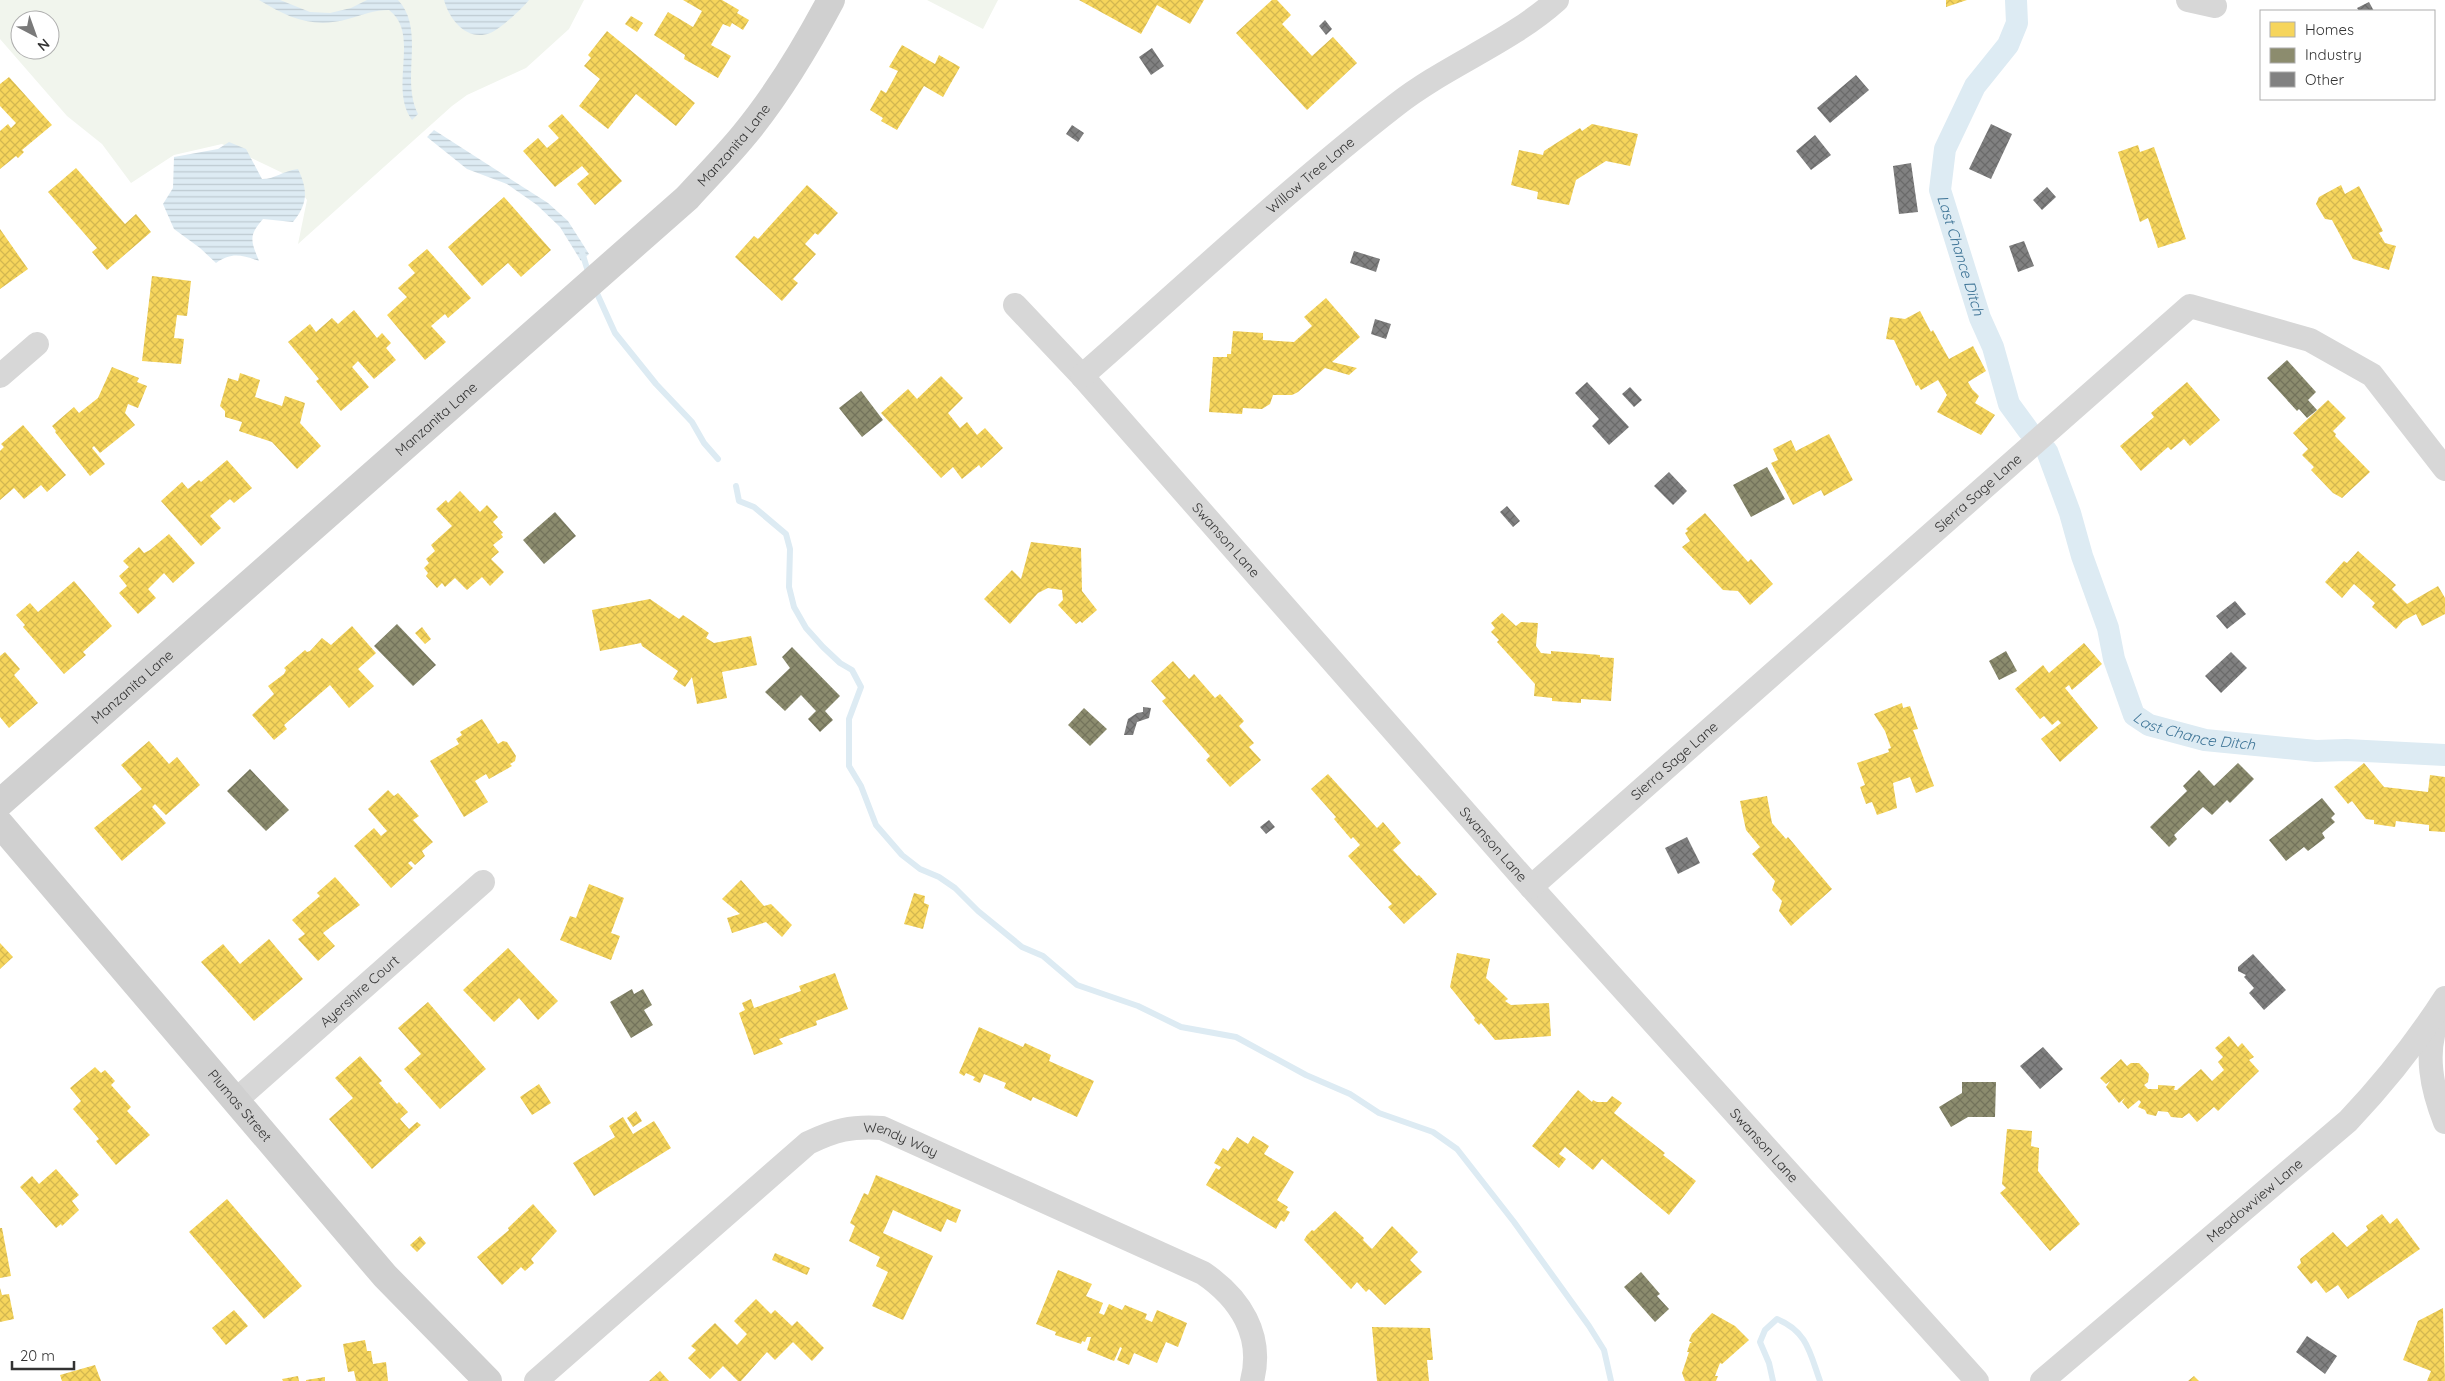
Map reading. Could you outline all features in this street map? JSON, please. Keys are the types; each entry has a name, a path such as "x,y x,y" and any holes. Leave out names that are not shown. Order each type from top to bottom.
{"street":[{"name":"Manzanita Lane","path":"0,803 687,198 744,135 793,66 831,0"},
{"name":"Willow Tree Lane","path":"1082,376 1370,125 1448,69 1533,22 1557,0"},
{"path":"2188,0 2215,6"},
{"name":"Swanson Lane","path":"1015,305 1082,376 1531,887 1977,1381"},
{"name":"Sierra Sage Lane","path":"1531,887 2190,306 2310,340 2372,375 2445,469"},
{"path":"0,376 36,344"},
{"name":"Plumas Street","path":"0,824 398,1290 488,1381"},
{"name":"Ayershire Court","path":"235,1101 483,882"},
{"path":"2445,1000 2435,1026 2431,1045 2431,1072 2436,1098 2445,1122"},
{"name":"Meadowview Lane","path":"2042,1381 2348,1121 2392,1073 2418,1040 2445,1000"},
{"name":"Wendy Way","path":"536,1381 808,1143 833,1131 867,1127 882,1128 1203,1273 1228,1293 1240,1306 1250,1327 1255,1351 1252,1381"}],"shaded area":[{"path":"0,0 584,0 569,29 526,68 467,95 452,106 298,244 307,200 291,177 222,144 174,155 131,183 102,144 67,116 18,60 60,60 60,10 10,10 10,50 0,39"},
{"path":"259,0 280,0 310,12 330,13 351,8 367,0 398,0 406,12 410,26 412,40 411,86 418,114 412,120 405,107 403,93 403,33 398,20 389,10 324,23 291,17"},
{"path":"444,0 529,0 499,27 490,33 482,35 467,32 460,27 450,14"},
{"path":"927,0 998,0 983,29"},
{"path":"434,130 548,203 568,221 589,254 581,261 560,227 537,205 507,184 467,169 427,137"},
{"path":"229,142 246,149 262,179 298,169 304,184 304,203 293,222 263,219 255,230 252,239 259,261 247,257 232,256 216,263 200,248 174,229 163,204 173,188 174,157 218,149"}],"building: Homes":[{"path":"683,0 722,0 739,10 737,13 749,20 743,30 732,23 730,27 723,24 711,45 731,56 718,78 684,59 685,55 654,35 668,12 693,27 702,11"},
{"path":"1079,0 1204,0 1190,24 1157,5 1141,34"},
{"path":"1272,0 1277,0 1291,15 1282,24 1312,56 1333,37 1357,63 1307,110 1236,33"},
{"path":"1946,0 1967,0 1946,7"},
{"path":"631,16 643,23 637,32 625,24"},
{"path":"607,31 695,103 676,126 636,94 608,129 579,106 600,79 584,66 591,58 588,55"},
{"path":"902,45 935,64 939,55 960,67 943,97 924,86 897,130 881,121 883,118 870,110 881,90 886,93 898,71 889,67"},
{"path":"9,77 52,125 22,150 24,152 18,158 16,156 0,169 0,131 8,124 11,128 16,123 0,106 0,84"},
{"path":"562,114 622,181 595,205 577,184 589,174 582,166 555,187 523,151 538,138 547,148 559,138 548,126"},
{"path":"1592,124 1638,134 1630,166 1606,161 1576,180 1569,205 1537,199 1538,192 1511,185 1519,150 1543,155 1544,151 1580,128 1582,131"},
{"path":"2138,145 2140,152 2154,147 2186,239 2158,248 2148,218 2140,222 2118,152"},
{"path":"76,168 125,224 136,214 151,232 107,270 92,252 97,248 48,192"},
{"path":"807,185 838,213 818,235 815,233 805,244 816,254 793,279 798,283 782,301 735,257 754,236 758,239"},
{"path":"2341,185 2345,194 2359,186 2383,231 2379,233 2385,243 2396,246 2389,270 2353,259 2332,220 2325,219 2316,204 2319,197"},
{"path":"504,197 551,250 521,277 508,263 482,286 448,247"},
{"path":"0,229 28,269 0,289"},
{"path":"427,249 471,298 448,318 445,314 431,326 446,342 425,360 387,315 407,297 398,288 415,273 408,265"},
{"path":"152,276 191,281 187,316 177,315 174,338 184,339 181,364 142,361"},
{"path":"1326,298 1360,337 1332,362 1357,368 1349,375 1325,368 1298,392 1292,395 1273,395 1270,404 1262,409 1243,408 1242,414 1209,412 1213,357 1227,357 1227,354 1231,354 1233,331 1263,333 1263,340 1294,342 1312,326 1304,317"},
{"path":"354,310 377,338 382,333 391,343 386,348 396,360 374,379 358,361 352,367 369,387 341,411 316,381 319,379 288,342 310,324 316,332 332,318 338,324"},
{"path":"1920,311 1949,359 1973,346 1986,371 1968,382 1979,396 1975,403 1995,415 1981,435 1937,412 1947,395 1938,380 1921,390 1918,385 1916,386 1894,340 1886,339 1890,317 1905,319"},
{"path":"112,367 139,378 137,382 147,386 138,408 128,404 125,413 135,425 100,453 94,446 92,448 105,464 90,476 52,426 74,407 79,413 98,398"},
{"path":"240,373 260,380 255,397 282,406 285,396 305,403 300,423 321,446 297,469 272,442 239,431 242,422 225,417 225,411 220,406 228,378 238,381"},
{"path":"941,376 963,398 948,413 960,428 967,422 977,435 985,428 1003,448 981,468 979,465 962,479 953,467 941,478 881,413 908,389 917,399"},
{"path":"2187,382 2220,420 2190,446 2184,439 2171,450 2168,447 2141,471 2120,446 2154,417 2151,413"},
{"path":"2328,400 2346,418 2333,431 2336,434 2335,436 2370,472 2342,498 2333,493 2311,470 2314,467 2302,455 2308,449 2293,433"},
{"path":"23,425 66,475 47,492 41,485 24,499 14,488 0,500 0,451 4,447 1,444"},
{"path":"1829,434 1853,480 1824,496 1821,490 1793,505 1771,463 1778,460 1773,449 1791,440 1796,451"},
{"path":"227,460 252,488 234,503 230,499 210,516 221,528 201,546 161,501 182,482 188,489 199,480 201,482"},
{"path":"460,491 480,512 487,505 498,517 493,522 503,533 501,534 503,537 493,545 499,552 491,559 504,572 490,586 482,577 467,590 455,578 445,587 442,583 437,588 426,576 428,573 424,568 429,563 426,559 435,551 431,545 452,526 436,509 446,500 448,503"},
{"path":"1705,513 1748,562 1751,559 1773,584 1750,605 1738,591 1723,590 1682,547 1690,541 1685,533 1688,531 1686,529"},
{"path":"169,534 195,563 173,583 164,573 148,589 156,598 138,614 119,593 127,586 119,576 129,567 123,561 139,547 144,553 150,550"},
{"path":"1031,542 1081,548 1082,591 1097,610 1082,623 1080,621 1076,624 1058,605 1063,600 1062,590 1048,588 1038,593 1010,624 984,599 1012,570 1021,579"},
{"path":"2358,551 2396,585 2392,589 2407,604 2438,586 2445,598 2445,614 2422,626 2416,614 2403,621 2396,629 2372,607 2375,603 2354,584 2342,598 2325,582 2344,561 2347,563"},
{"path":"74,581 112,626 83,652 86,655 64,674 23,627 25,625 16,615 30,603 38,612"},
{"path":"650,599 679,619 683,615 709,633 706,638 714,643 751,636 757,665 722,672 727,698 697,704 692,677 685,687 673,679 678,671 642,646 641,643 600,651 592,610"},
{"path":"1502,613 1516,626 1521,622 1538,623 1536,646 1541,653 1551,654 1551,651 1614,658 1611,701 1581,699 1581,703 1552,701 1552,698 1534,696 1535,684 1497,642 1499,640 1491,632 1495,628 1491,623"},
{"path":"352,626 376,653 358,669 374,686 349,708 330,685 284,725 287,729 274,740 252,715 274,694 268,686 284,674 286,670 284,668 305,650 307,652 310,651 322,638 331,645"},
{"path":"422,627 431,639 425,644 415,633"},
{"path":"2084,643 2102,664 2072,690 2069,685 2065,688 2098,728 2060,762 2041,739 2061,723 2058,720 2052,725 2044,716 2040,719 2015,689 2043,665 2049,673"},
{"path":"5,652 20,669 14,675 38,703 9,728 0,717 0,656"},
{"path":"1173,661 1189,679 1194,674 1215,698 1220,694 1244,721 1239,726 1254,743 1249,747 1261,760 1230,787 1206,760 1210,756 1162,701 1166,698 1151,681"},
{"path":"1902,703 1903,708 1910,706 1918,729 1913,730 1934,786 1916,793 1910,777 1893,783 1897,808 1877,815 1872,802 1866,804 1860,787 1865,785 1857,763 1889,752 1888,749 1891,748 1885,731 1874,714"},
{"path":"482,719 498,744 503,741 507,742 516,756 515,761 510,764 512,766 489,779 486,774 475,781 488,802 464,817 430,761 459,744 456,739 462,735 460,732"},
{"path":"149,741 169,764 177,757 200,785 166,815 155,804 152,807 166,823 122,861 94,828 142,789 121,765"},
{"path":"2364,763 2384,787 2428,792 2430,775 2445,777 2445,832 2429,831 2429,825 2396,821 2395,827 2374,824 2374,820 2366,819 2352,801 2348,804 2334,787"},
{"path":"1328,774 1377,828 1383,822 1401,843 1393,850 1437,894 1404,924 1388,907 1392,904 1348,856 1360,845 1353,837 1351,839 1334,819 1336,817 1311,789"},
{"path":"388,790 394,796 398,793 419,816 413,820 433,842 422,851 425,856 415,865 411,861 408,863 413,868 391,888 354,846 374,828 381,836 387,831 368,809"},
{"path":"1767,796 1772,823 1786,839 1788,837 1832,889 1791,926 1779,911 1782,901 1772,890 1775,881 1752,854 1760,847 1746,830 1740,801"},
{"path":"335,877 360,905 323,933 335,946 318,961 298,939 305,934 292,920 320,896 317,893"},
{"path":"741,880 764,906 771,904 792,925 782,937 766,922 732,933 727,918 740,914 722,899"},
{"path":"589,884 624,898 611,933 620,936 611,960 560,940 570,916 576,918"},
{"path":"914,893 925,896 924,903 929,905 923,929 904,924"},
{"path":"269,939 303,979 254,1021 201,962 223,944 240,964"},
{"path":"0,943 13,957 0,969"},
{"path":"508,948 558,1001 538,1020 519,998 494,1022 463,990"},
{"path":"1457,953 1490,959 1486,978 1508,999 1505,1001 1511,1005 1549,1003 1551,1036 1495,1040 1481,1023 1479,1025 1474,1020 1475,1018 1450,987"},
{"path":"835,973 848,1009 816,1021 817,1025 779,1039 783,1044 754,1055 739,1013 745,1010 742,1003 751,999 754,1008 801,991 799,986"},
{"path":"428,1002 486,1069 440,1109 404,1069 421,1054 398,1028"},
{"path":"979,1027 1023,1047 1025,1043 1051,1055 1049,1061 1094,1081 1077,1117 1033,1097 1031,1101 1004,1088 1006,1083 984,1074 980,1083 973,1080 975,1077 966,1073 964,1076 959,1073"},
{"path":"2229,1036 2238,1047 2242,1043 2254,1057 2249,1060 2259,1071 2218,1111 2214,1107 2197,1122 2189,1113 2182,1118 2171,1117 2168,1112 2158,1111 2156,1116 2147,1114 2145,1110 2138,1107 2141,1102 2139,1100 2128,1109 2122,1102 2125,1098 2119,1103 2106,1087 2110,1081 2106,1084 2100,1078 2121,1059 2127,1066 2131,1063 2139,1063 2149,1074 2148,1082 2144,1085 2148,1089 2158,1089 2158,1085 2175,1086 2174,1090 2177,1090 2201,1069 2212,1081 2224,1070 2218,1062 2223,1057 2215,1048"},
{"path":"360,1056 382,1081 379,1083 397,1104 399,1102 408,1112 400,1119 409,1129 417,1122 421,1125 372,1169 329,1119 353,1098 335,1078"},
{"path":"95,1067 101,1073 105,1070 115,1081 111,1085 131,1107 127,1111 150,1135 116,1165 96,1141 99,1139 73,1109 81,1101 70,1088"},
{"path":"539,1084 551,1103 532,1115 520,1097"},
{"path":"1578,1090 1592,1102 1593,1100 1607,1102 1612,1096 1622,1103 1614,1113 1665,1153 1663,1155 1696,1181 1669,1215 1602,1159 1593,1170 1565,1147 1559,1154 1566,1159 1559,1168 1532,1146"},
{"path":"636,1111 642,1121 633,1127 627,1118"},
{"path":"623,1117 633,1134 654,1121 671,1148 594,1196 573,1163 615,1137 609,1126"},
{"path":"2007,1129 2032,1131 2031,1146 2039,1148 2038,1171 2080,1224 2050,1251 2000,1193 2006,1188 2002,1184"},
{"path":"1253,1136 1269,1146 1264,1154 1294,1172 1277,1200 1288,1207 1286,1210 1290,1212 1284,1222 1281,1220 1276,1229 1206,1185 1216,1168 1219,1170 1221,1167 1214,1163 1223,1148 1228,1151 1237,1137 1248,1144"},
{"path":"56,1169 79,1195 72,1201 79,1210 62,1226 61,1224 56,1228 20,1187 32,1176 39,1184"},
{"path":"876,1175 961,1210 956,1223 947,1219 941,1232 893,1210 883,1233 933,1256 903,1320 872,1306 888,1272 876,1266 880,1257 849,1241 855,1226 850,1223 864,1193 868,1195"},
{"path":"227,1199 302,1286 264,1319 189,1232"},
{"path":"533,1204 557,1231 531,1259 534,1263 525,1271 521,1267 502,1285 477,1257 509,1230 508,1228"},
{"path":"1335,1211 1364,1238 1363,1240 1372,1249 1392,1226 1418,1252 1410,1260 1422,1272 1385,1305 1369,1289 1366,1292 1357,1282 1351,1289 1304,1240 1312,1230 1314,1231"},
{"path":"2382,1214 2390,1224 2397,1218 2420,1249 2348,1299 2338,1285 2326,1293 2316,1280 2311,1284 2297,1267 2301,1263 2300,1259 2333,1232 2347,1247 2368,1230 2366,1226"},
{"path":"0,1228 2,1228 11,1276 0,1278"},
{"path":"420,1236 426,1243 417,1252 410,1245"},
{"path":"775,1253 810,1268 807,1275 772,1260"},
{"path":"1058,1270 1092,1284 1086,1296 1103,1303 1099,1313 1104,1315 1109,1304 1122,1310 1125,1305 1147,1314 1145,1319 1152,1322 1157,1310 1187,1323 1178,1347 1166,1342 1157,1363 1134,1353 1129,1365 1117,1360 1122,1348 1120,1347 1114,1361 1087,1350 1091,1337 1087,1337 1085,1342 1082,1341 1081,1344 1055,1335 1056,1332 1036,1324"},
{"path":"0,1288 2,1295 9,1294 14,1319 0,1322"},
{"path":"756,1299 771,1314 775,1310 792,1326 797,1321 824,1348 812,1361 793,1342 775,1360 767,1352 741,1381 738,1381 723,1366 710,1379 688,1358 696,1350 691,1346 715,1323 737,1345 747,1334 734,1321"},
{"path":"2443,1308 2445,1381 2427,1381 2431,1371 2403,1360 2418,1321"},
{"path":"234,1310 248,1326 226,1345 212,1328"},
{"path":"1712,1313 1735,1326 1749,1340 1722,1364 1720,1363 1715,1376 1718,1376 1716,1381 1685,1381 1682,1373 1690,1343 1692,1343 1689,1341 1692,1334"},
{"path":"1372,1327 1430,1328 1433,1360 1427,1360 1429,1381 1377,1381"},
{"path":"365,1340 367,1351 371,1351 373,1364 386,1362 388,1381 356,1381 354,1371 348,1372 343,1344"},
{"path":"95,1365 101,1381 62,1381 60,1375"},
{"path":"660,1371 669,1381 649,1381"},
{"path":"298,1376 299,1381 283,1381 282,1379"},
{"path":"2194,1376 2199,1381 2188,1381"},
{"path":"325,1377 325,1381 306,1381 306,1380"}],"building: Industry":[{"path":"2287,360 2316,392 2308,400 2317,410 2307,418 2299,409 2297,411 2267,378"},
{"path":"861,391 883,420 862,437 839,408"},
{"path":"1767,467 1785,499 1751,517 1733,485"},
{"path":"555,512 576,536 544,564 523,540"},
{"path":"397,624 436,665 413,686 374,646"},
{"path":"792,647 840,696 825,711 833,720 820,732 808,719 816,711 801,695 785,711 765,692 790,668 782,657"},
{"path":"2006,651 2017,671 1999,680 1989,661"},
{"path":"1084,708 1107,729 1090,746 1068,725"},
{"path":"2238,763 2254,779 2230,803 2227,800 2212,815 2203,807 2174,835 2177,839 2169,847 2150,827 2187,791 2183,786 2199,770 2214,786"},
{"path":"250,769 289,810 266,831 227,791"},
{"path":"2322,798 2335,814 2331,818 2335,822 2322,833 2325,838 2308,851 2304,847 2286,861 2269,840"},
{"path":"632,989 634,994 643,989 652,1005 644,1010 653,1025 631,1038 610,1002"},
{"path":"1962,1082 1996,1082 1995,1117 1968,1117 1951,1127 1939,1107 1962,1093"},
{"path":"1641,1272 1660,1294 1657,1296 1669,1309 1655,1322 1624,1287"}],"building: Other":[{"path":"2369,2 2373,10 2358,10 2357,8"},
{"path":"1325,20 1332,29 1326,35 1319,26"},
{"path":"1152,48 1164,66 1151,75 1139,57"},
{"path":"1856,75 1869,90 1830,123 1817,108"},
{"path":"1991,124 2012,134 1991,179 1969,169"},
{"path":"1072,125 1084,133 1078,142 1066,134"},
{"path":"1815,135 1831,155 1811,170 1796,151"},
{"path":"1911,163 1918,212 1899,214 1893,166"},
{"path":"2047,187 2056,197 2042,210 2033,200"},
{"path":"2024,241 2034,266 2018,272 2009,246"},
{"path":"1354,251 1380,259 1376,272 1350,263"},
{"path":"1375,319 1391,324 1386,339 1371,334"},
{"path":"1587,382 1629,427 1609,445 1592,426 1599,419 1575,393"},
{"path":"1630,387 1642,400 1634,407 1622,394"},
{"path":"1669,472 1687,491 1673,505 1654,486"},
{"path":"1507,506 1520,521 1513,527 1500,512"},
{"path":"2235,601 2246,614 2227,629 2216,616"},
{"path":"2231,652 2247,668 2221,693 2205,676"},
{"path":"1143,707 1151,708 1149,718 1137,722 1133,735 1124,735 1128,719 1137,713 1143,712"},
{"path":"1269,820 1275,827 1266,834 1260,827"},
{"path":"1687,837 1700,863 1678,874 1665,848"},
{"path":"2253,954 2286,990 2264,1010 2249,993 2254,988 2244,977 2246,975 2238,971 2238,967"},
{"path":"2043,1047 2063,1069 2040,1089 2020,1066"},
{"path":"2307,1336 2337,1356 2325,1374 2296,1352"}],"waterway":[{"name":"Last Chance Ditch","path":"2016,0 2017,23 2008,45 1975,86 1945,149 1940,190 1980,318 1993,347 2009,404 2028,430"},
{"path":"582,252 589,275"},
{"path":"595,289 615,333 656,384 692,422 704,443 718,459"},
{"name":"Last Chance Ditch","path":"2047,451 2070,513 2082,556 2108,628 2114,659 2134,715 2149,725 2205,740 2316,751 2346,750 2445,755"},
{"path":"736,486 739,501 754,507 786,534 790,549 789,587 794,607 806,628 840,663 852,670 861,687 849,719 849,766 861,786 876,825 902,855 920,869 939,877 955,888 978,911 1022,947 1043,956 1077,985 1138,1006 1181,1027 1236,1037 1306,1075 1350,1094 1379,1113 1433,1132 1457,1149 1514,1222 1589,1326 1604,1350 1611,1381"},
{"path":"1773,1381 1769,1363 1760,1342 1765,1330 1777,1319 1795,1330 1806,1344 1820,1381"}]}
